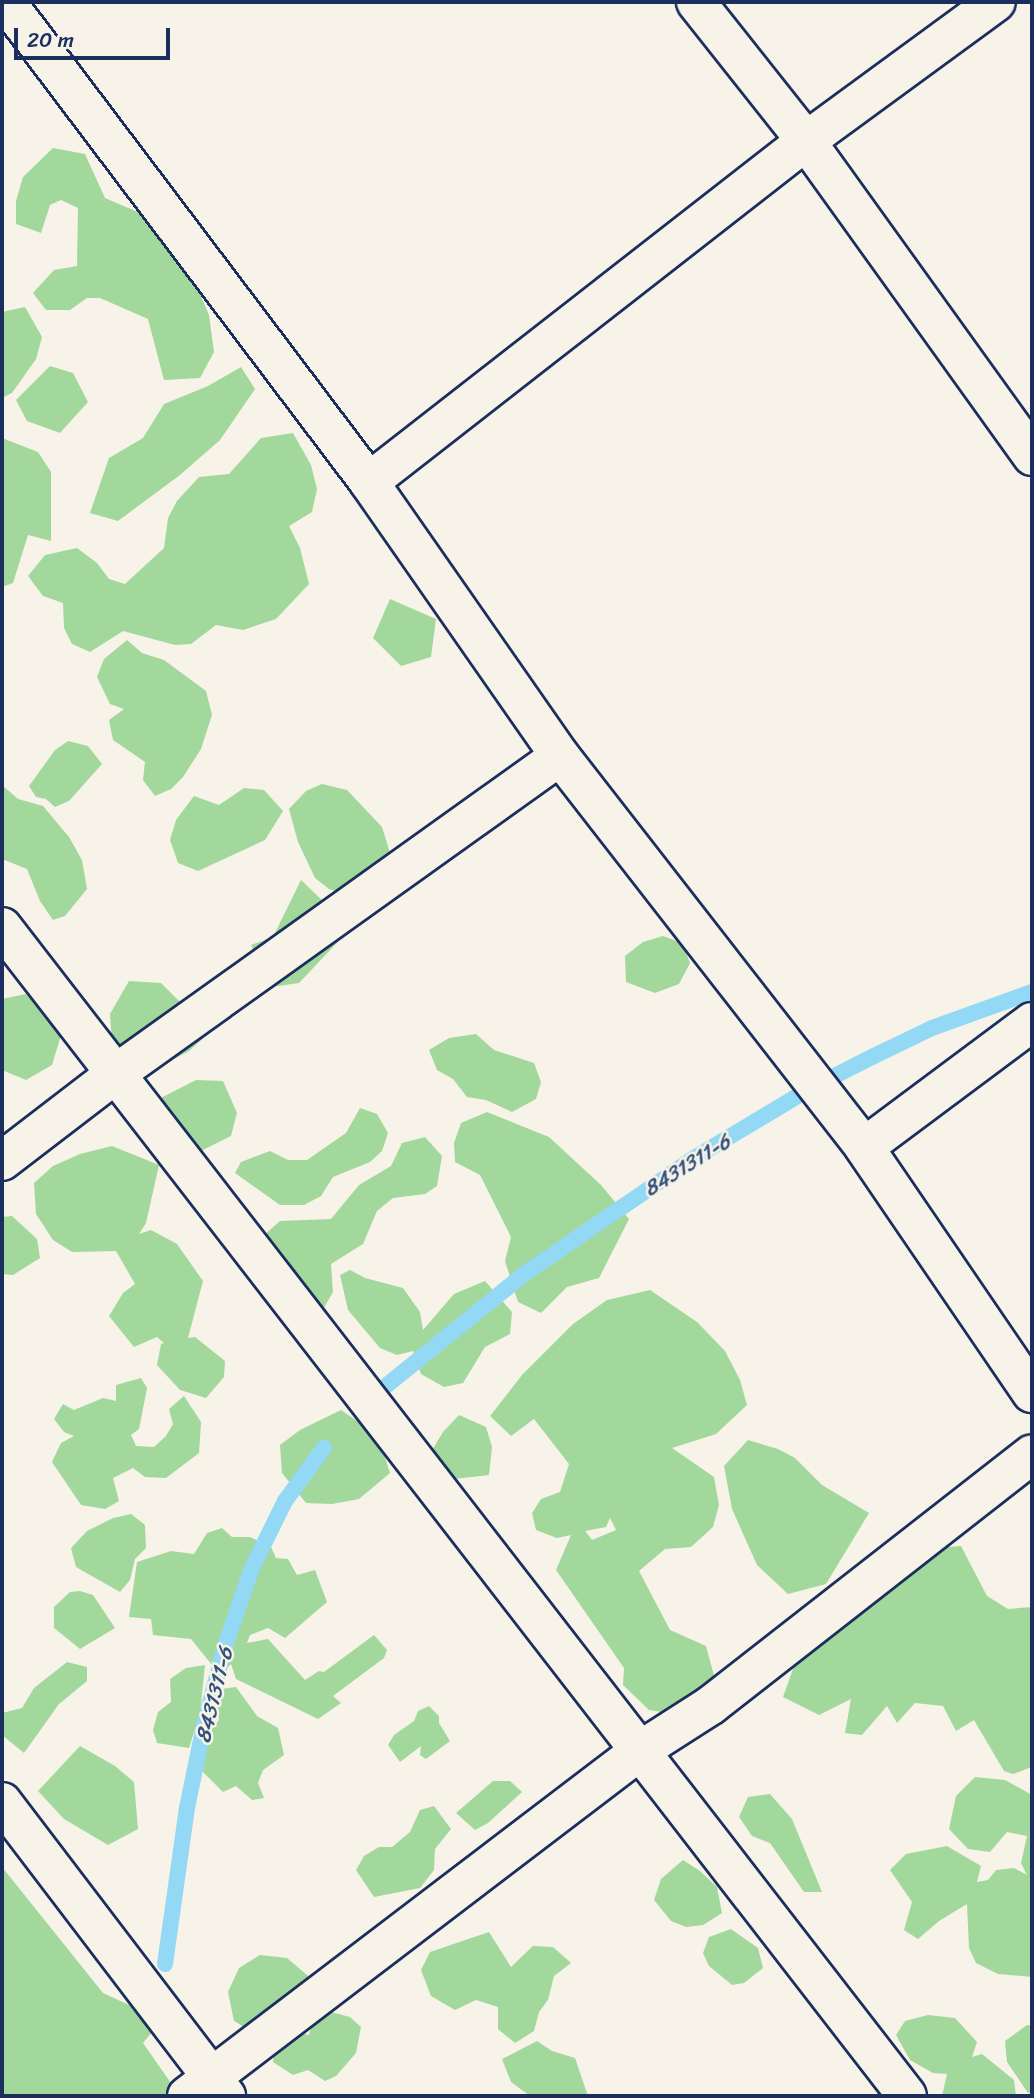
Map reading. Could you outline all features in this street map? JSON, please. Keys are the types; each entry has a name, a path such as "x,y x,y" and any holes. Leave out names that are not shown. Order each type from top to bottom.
{"street":[{"path":"5,2 369,482 560,756 864,1147 1032,1393"},
{"path":"696,2 806,141 1032,456"},
{"path":"369,482 806,141 996,2"},
{"path":"2,1161 114,1074 560,756"},
{"path":"2,927 907,2096"},
{"path":"864,1147 1032,1022"},
{"path":"2,1802 209,2090 640,1750 711,1705 1032,1454"}],"green space":[{"path":"53,148 85,154 105,198 147,216 171,253 194,280 209,315 214,352 200,378 164,380 148,319 100,298 87,298 70,310 46,310 33,293 54,270 77,266 78,208 61,200 50,205 41,233 16,224 16,201 23,177"},
{"path":"25,307 42,337 36,359 12,393 2,398 2,312"},
{"path":"50,366 73,373 88,402 60,433 27,421 16,400"},
{"path":"241,367 255,389 220,440 180,475 118,521 90,513 109,458 143,438 164,404 208,386"},
{"path":"293,433 311,465 317,489 312,512 289,526 300,548 309,584 276,619 243,630 216,625 191,644 175,645 123,631 90,652 72,644 64,628 63,603 43,596 28,576 45,555 77,548 97,563 109,579 125,584 164,548 168,518 177,501 199,477 229,474 261,438"},
{"path":"2,438 38,452 51,472 51,541 28,535 13,583 2,587"},
{"path":"390,599 436,619 431,657 401,666 373,638"},
{"path":"127,640 142,653 164,660 206,691 212,715 201,749 183,777 171,789 155,796 143,780 145,762 113,740 109,720 124,709 110,704 97,677 104,659"},
{"path":"68,741 88,746 102,764 69,801 55,807 46,799 36,797 29,786 55,750"},
{"path":"322,784 347,790 382,827 400,885 381,905 329,889 315,878 298,842 289,809 306,791"},
{"path":"2,785 18,799 43,806 69,837 82,860 87,889 65,916 53,920 40,901 27,869 2,859"},
{"path":"244,788 264,790 283,811 265,840 198,871 178,863 170,840 176,820 194,796 219,805"},
{"path":"301,880 351,928 299,983 271,987 251,945 273,937"},
{"path":"663,936 682,943 690,963 679,984 655,993 626,982 625,956 643,942"},
{"path":"129,981 161,983 210,1032 189,1051 151,1071 112,1043 110,1014"},
{"path":"26,994 62,1032 52,1065 26,1080 2,1070 2,999"},
{"path":"476,1034 494,1050 534,1063 541,1082 536,1099 512,1112 486,1100 467,1097 453,1079 437,1070 429,1050 449,1038"},
{"path":"196,1080 223,1081 237,1113 231,1136 199,1152 153,1102"},
{"path":"360,1108 377,1114 388,1133 382,1151 370,1162 333,1177 321,1196 304,1205 280,1205 235,1173 241,1162 270,1151 288,1160 307,1160 346,1133"},
{"path":"487,1112 549,1137 601,1185 629,1219 599,1278 567,1287 541,1313 518,1302 505,1261 511,1237 480,1175 455,1162 454,1143 461,1123"},
{"path":"425,1137 442,1156 437,1186 425,1194 393,1198 377,1211 363,1244 331,1264 333,1292 322,1311 263,1236 280,1221 331,1219 359,1185 391,1166 402,1143"},
{"path":"112,1146 159,1165 146,1223 139,1234 151,1230 177,1244 203,1281 188,1338 195,1337 225,1361 224,1377 206,1398 180,1390 157,1365 161,1344 164,1343 157,1337 134,1347 109,1316 123,1293 135,1284 116,1251 72,1252 53,1240 36,1214 34,1183 53,1166 80,1154"},
{"path":"12,1216 37,1239 40,1258 13,1275 2,1274 2,1217"},
{"path":"350,1270 365,1278 403,1288 420,1312 423,1330 454,1294 485,1281 512,1312 510,1334 485,1347 463,1383 444,1387 421,1374 413,1351 397,1355 380,1348 348,1310 340,1275"},
{"path":"650,1290 697,1322 725,1351 740,1380 747,1405 716,1434 672,1448 714,1477 719,1505 713,1527 691,1547 665,1549 639,1571 670,1630 706,1646 716,1683 692,1693 685,1716 649,1710 623,1685 624,1668 556,1570 571,1535 557,1538 536,1530 532,1513 541,1499 560,1492 569,1464 534,1419 511,1436 490,1416 522,1375 573,1324 607,1300","holes":["610,1518 616,1530 592,1540 585,1531 606,1527"]},
{"path":"141,1378 147,1388 139,1429 131,1435 136,1446 154,1447 166,1436 173,1424 169,1409 184,1396 201,1422 199,1453 166,1478 145,1477 133,1468 113,1478 119,1501 105,1509 81,1505 52,1462 61,1443 74,1436 64,1432 54,1419 63,1404 74,1410 103,1398 116,1401 116,1385"},
{"path":"341,1410 369,1429 382,1448 390,1473 359,1499 332,1504 306,1503 282,1473 280,1445 300,1430"},
{"path":"459,1415 486,1427 492,1447 489,1475 454,1479 438,1473 431,1452 443,1432"},
{"path":"748,1440 778,1449 795,1458 822,1485 869,1513 826,1584 788,1594 757,1565 732,1509 724,1466"},
{"path":"131,1514 145,1525 146,1548 135,1559 130,1580 120,1592 76,1567 71,1548 87,1531 113,1518"},
{"path":"222,1528 232,1537 250,1537 271,1547 276,1558 288,1559 297,1575 315,1570 327,1602 285,1638 268,1628 250,1635 247,1643 268,1639 305,1680 319,1671 324,1672 374,1635 387,1650 384,1658 333,1696 341,1703 318,1719 236,1679 231,1664 225,1670 212,1665 191,1639 153,1635 151,1619 129,1617 137,1562 171,1551 194,1554 207,1533"},
{"path":"961,1546 987,1596 1008,1609 1032,1607 1032,1767 1013,1774 1004,1771 974,1720 956,1731 943,1706 915,1703 897,1723 887,1706 862,1735 845,1733 851,1699 819,1715 783,1697 793,1669 818,1632 845,1609 877,1601 899,1583 922,1549"},
{"path":"80,1591 93,1595 115,1628 80,1649 54,1628 54,1607 70,1592"},
{"path":"67,1662 87,1667 87,1681 59,1704 24,1753 2,1735 2,1713 22,1708 34,1688"},
{"path":"205,1665 200,1713 189,1748 157,1743 153,1730 158,1712 171,1702 170,1679 186,1668"},
{"path":"236,1687 257,1716 278,1728 284,1755 263,1770 258,1783 264,1798 252,1800 236,1786 223,1792 201,1770 205,1736 219,1720 215,1696 221,1689"},
{"path":"429,1706 439,1716 439,1723 450,1741 426,1759 420,1755 421,1746 400,1762 388,1745 394,1735 414,1721 418,1711"},
{"path":"80,1746 115,1766 134,1782 138,1829 108,1845 64,1819 38,1791"},
{"path":"975,1777 1005,1780 1032,1795 1032,1977 998,1974 976,1963 969,1948 967,1904 939,1921 918,1939 904,1930 912,1902 890,1870 906,1854 947,1846 981,1866 977,1882 988,1880 996,1870 1014,1868 1027,1875 1021,1863 1027,1836 1007,1832 990,1852 968,1849 949,1829 956,1796"},
{"path":"493,1781 510,1781 522,1792 488,1823 475,1830 456,1813"},
{"path":"770,1794 792,1819 822,1892 804,1892 770,1843 752,1836 739,1817 748,1797"},
{"path":"434,1806 451,1829 435,1849 434,1870 420,1888 374,1897 356,1870 364,1856 379,1847 392,1847 410,1832 420,1810"},
{"path":"683,1860 717,1887 722,1913 703,1925 686,1927 671,1921 654,1900 661,1879"},
{"path":"2,1867 103,1993 129,2005 152,2032 143,2043 180,2096 2,2096"},
{"path":"731,1929 758,1948 763,1968 744,1983 732,1985 709,1966 703,1953 709,1937"},
{"path":"489,1932 511,1967 533,1946 553,1947 571,1963 554,1976 548,2000 539,2012 534,2031 515,2043 498,2029 498,2007 476,2000 455,2010 431,1996 421,1970 430,1952"},
{"path":"260,1955 287,1958 307,1975 315,1990 256,2034 234,2021 228,1992 239,1968"},
{"path":"331,2012 350,2017 361,2027 356,2053 336,2076 325,2081 308,2070 293,2075 273,2062 275,2043 294,2032 309,2035 314,2016"},
{"path":"928,2015 955,2018 977,2042 972,2057 982,2054 1014,2080 1016,2096 942,2096 947,2074 933,2073 910,2060 896,2035 905,2021"},
{"path":"1027,2025 1032,2026 1032,2092 1028,2093 1007,2062 1005,2041"},
{"path":"537,2041 552,2051 575,2058 588,2096 530,2096 511,2082 502,2059"}],"waterway":[{"name":"8431311-6","path":"376,1394 524,1274 694,1158 811,1088 872,1057 932,1028 1032,992"},
{"name":"8431311-6","path":"165,1964 187,1808 204,1725 226,1643 252,1568 285,1501 324,1448"}]}
